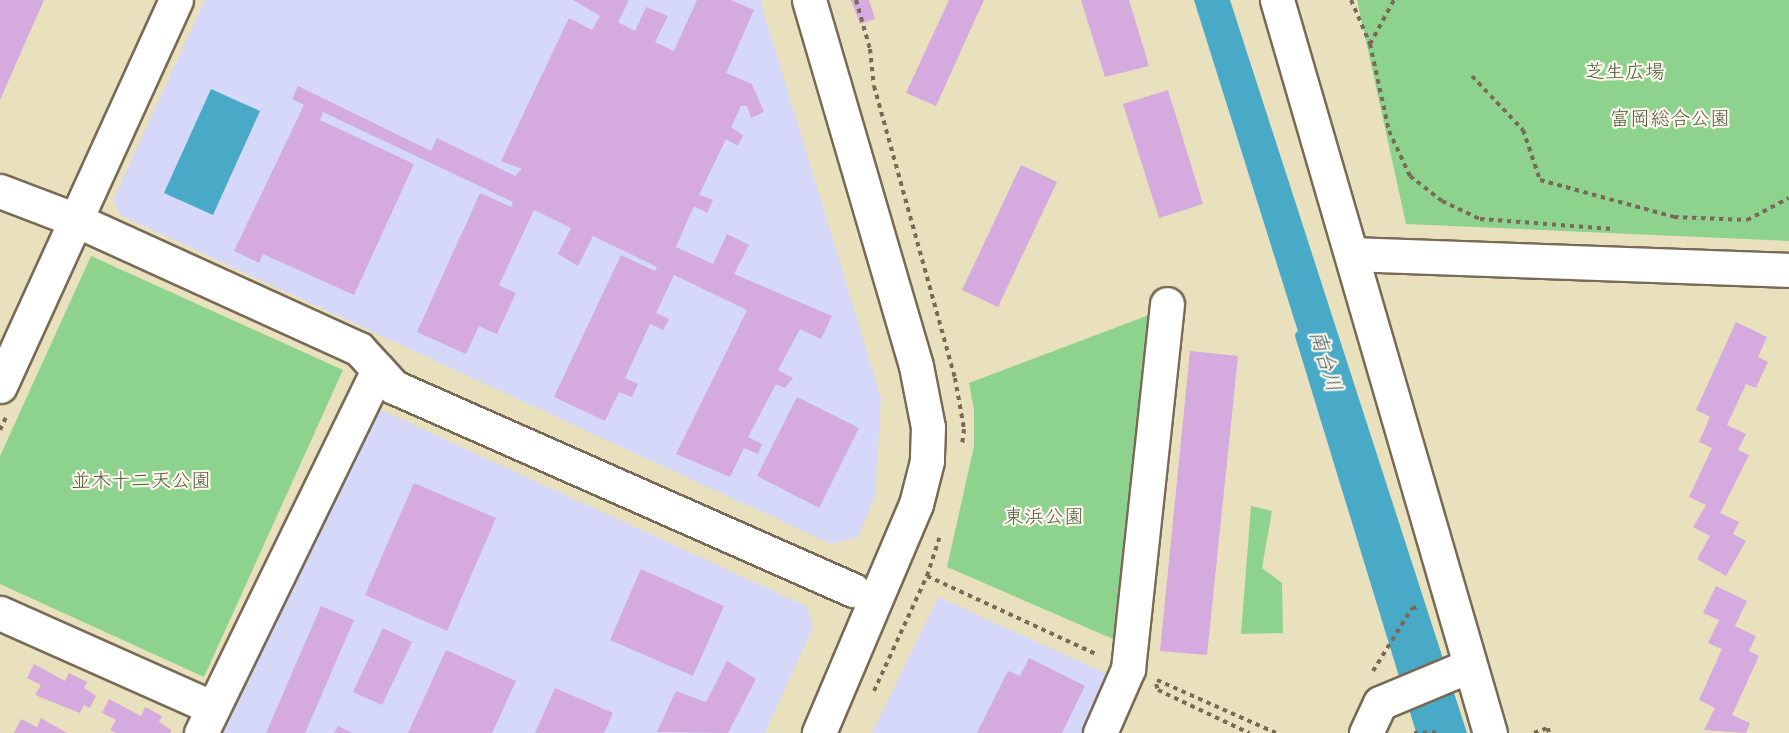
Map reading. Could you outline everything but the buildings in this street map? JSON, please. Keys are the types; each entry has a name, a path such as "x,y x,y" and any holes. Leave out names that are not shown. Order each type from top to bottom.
{"street":[{"path":"0,386 176,0"},
{"path":"808,0 916,366 928,427 927,461 916,504 819,733"},
{"path":"1277,0 1353,254 1490,733"},
{"path":"0,190 76,220 359,349 394,387 853,590"},
{"path":"1353,254 1789,270"},
{"path":"1100,733 1128,669 1167,304"},
{"path":"0,613 207,721 378,369"},
{"path":"1366,733 1380,703 1425,681 1469,666"}],"path":[{"path":"1351,0 1370,44 1389,131 1410,176 1442,201 1480,219 1616,230"},
{"path":"1370,44 1394,0"},
{"path":"1472,76 1523,130 1540,180 1674,217 1747,220 1789,198"},
{"path":"1158,690 1249,733"},
{"path":"1534,733 1548,728 1549,733"},
{"path":"1414,733 1439,732"}],"shaded area":[{"path":"205,0 760,0 881,398 875,496 858,537 831,544 120,215 113,200"},
{"path":"383,411 806,606 813,627 765,733 220,733 365,417"},
{"path":"938,597 1112,676 1082,733 872,733"}],"green space":[{"name":"富岡総合公園","path":"1357,0 1789,0 1789,241 1406,224"},
{"name":"並木十二天公園","path":"91,256 343,370 204,677 0,584 0,456"},
{"name":"東浜公園","path":"1149,315 1136,451 1113,639 947,567 974,446 974,410 969,383"},
{"path":"1251,506 1272,511 1262,568 1282,583 1283,633 1241,634"}],"water":[{"path":"1194,0 1230,0 1467,733 1424,733"},
{"path":"211,89 260,111 213,215 164,193"}],"waterway":[{"name":"南台川","path":"1299,335 1421,733"}],"park label":[{"name":"芝生広場","path":"1625,71"}]}
